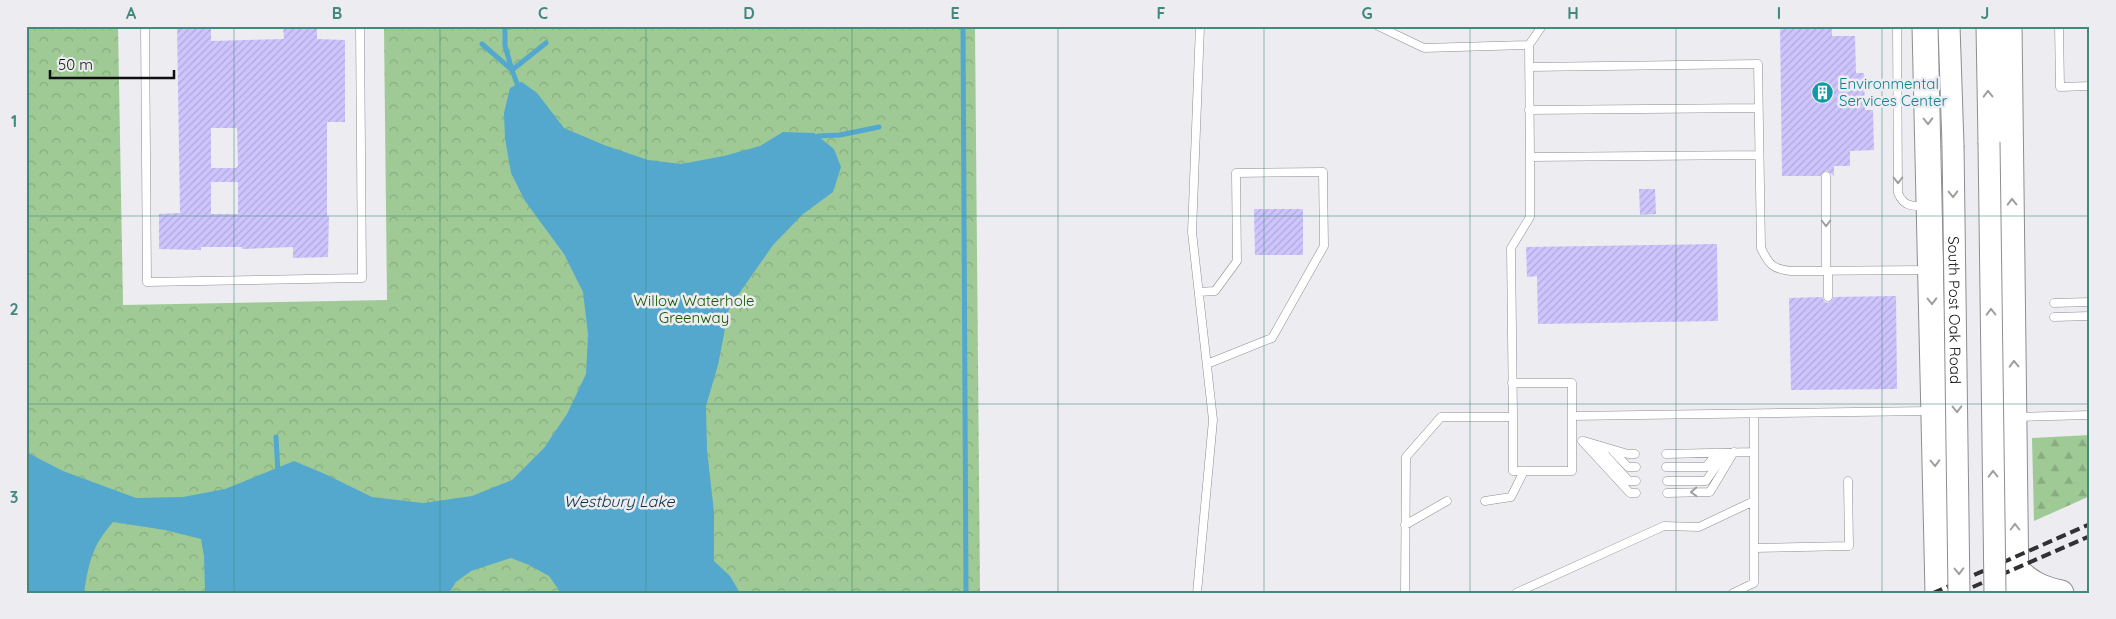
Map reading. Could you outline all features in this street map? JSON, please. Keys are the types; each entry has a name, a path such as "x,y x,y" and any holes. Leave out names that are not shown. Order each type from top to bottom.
{"highway":[{"path":"1925,26 1938,593"},
{"path":"2009,26 2016,593"},
{"path":"2015,568 2025,579 2043,589 2061,593"}],"main road":[{"name":"South Post Oak Road","path":"1949,26 1959,593"},
{"path":"1987,26 1995,593"}],"lane":[{"path":"145,26 147,282 362,278 360,26"},
{"path":"1197,593 1213,420 1192,232 1200,26"},
{"path":"1378,26 1424,48 1529,45"},
{"path":"1512,383 1572,383 1572,471 1513,471 1513,417 1512,383 1511,248 1530,217 1529,45 1542,26"},
{"path":"1897,26 1898,193 1902,201 1907,205 1930,206"},
{"path":"2059,26 2060,87 2090,86"},
{"path":"1529,67 1758,64 1761,248 1768,262 1778,269 1791,271 1932,270"},
{"path":"1529,110 1758,108"},
{"path":"1530,157 1759,155"},
{"path":"1199,292 1215,290 1237,261 1236,173 1323,172 1324,246 1272,338 1207,364"},
{"path":"1826,176 1828,297"},
{"path":"2054,303 2090,302"},
{"path":"2054,317 2090,316"},
{"path":"1572,416 1935,411"},
{"path":"1732,593 1754,583 1754,414"},
{"path":"2015,417 2090,415"},
{"path":"1405,593 1406,457 1441,418 1513,417"},
{"path":"1572,438 1628,454 1635,454"},
{"path":"1582,441 1630,493 1636,493"},
{"path":"1595,444 1629,481 1636,481"},
{"path":"1611,449 1628,467 1636,467"},
{"path":"1667,493 1710,492 1734,452"},
{"path":"1666,454 1754,452"},
{"path":"1666,467 1706,467 1721,453"},
{"path":"1667,481 1706,481 1721,453"},
{"path":"1485,501 1511,496 1524,471"},
{"path":"1754,548 1849,546 1848,481"},
{"path":"1516,593 1664,526 1699,527 1754,501"},
{"path":"1406,525 1447,502"}],"green space":[{"name":"Willow Waterhole Greenway","path":"26,26 118,26 123,305 387,300 384,26 975,26 980,593 26,593"},
{"path":"2090,435 2090,496 2034,521 2032,438"}],"water":[{"name":"Westbury Lake","path":"522,82 537,93 564,128 604,145 648,160 681,164 724,156 760,146 783,132 814,133 834,149 841,167 833,192 803,214 773,245 729,308 718,365 706,406 707,450 714,512 714,561 730,576 740,593 561,593 549,576 511,558 471,571 456,582 449,593 205,593 204,556 201,539 165,530 113,522 100,539 92,555 84,593 26,593 26,452 63,471 136,498 183,497 225,489 294,461 372,497 423,503 472,496 512,480 544,448 567,414 586,374 588,334 583,292 564,254 525,201 511,173 505,138 504,113 510,88"}],"building":[{"path":"177,26 211,26 211,41 284,39 283,26 317,26 317,39 345,40 345,122 327,122 328,257 293,258 293,247 242,249 242,247 201,247 201,250 159,249 159,214 180,213","holes":["211,128 237,128 238,166 236,168 211,168","211,182 238,182 238,214 211,214"]},
{"name":"Environmental Services Center","path":"1832,26 1832,36 1855,36 1856,73 1864,73 1865,110 1873,110 1874,150 1850,151 1850,166 1834,166 1834,176 1826,170 1820,176 1782,176 1780,27"},
{"path":"1639,189 1655,189 1656,214 1640,215"},
{"path":"1254,209 1303,209 1303,255 1255,255"},
{"path":"1717,244 1718,321 1538,324 1537,276 1527,277 1526,247"},
{"path":"1896,296 1897,389 1791,390 1789,298 1822,297 1828,303 1834,297"}],"waterway":[{"path":"505,26 505,46 512,70"},
{"path":"963,26 966,593"},
{"path":"519,89 512,70 546,43"},
{"path":"482,44 512,70"},
{"path":"813,140 818,136 840,135 879,127"},
{"path":"276,437 278,474"}],"railway":[{"path":"1933,593 2090,524"},
{"path":"1959,593 2090,536"}],"place":[{"name":"Environmental Services Center","path":"1823,92"}]}
